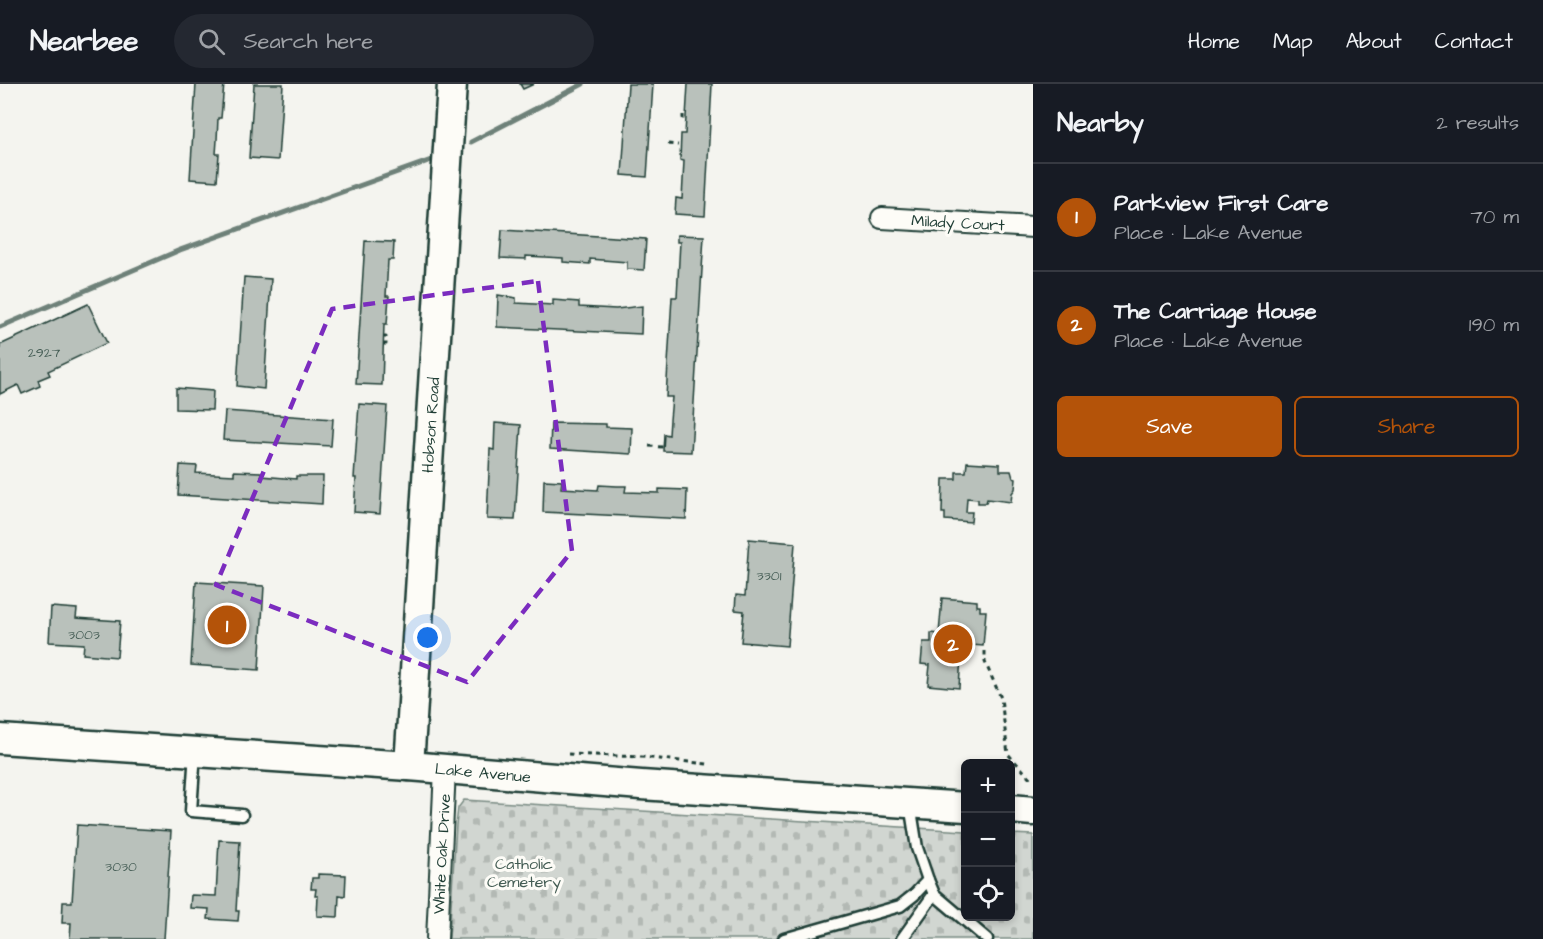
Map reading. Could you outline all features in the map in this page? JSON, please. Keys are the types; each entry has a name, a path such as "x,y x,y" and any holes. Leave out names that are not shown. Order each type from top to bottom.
{"main road":[{"name":"Hobson Road","path":"409,766 452,84"},
{"name":"Lake Avenue","path":"0,739 409,766 961,807"},
{"path":"1015,809 1033,811"}],"street":[{"name":"Milady Court","path":"882,218 1033,227"},
{"name":"White Oak Drive","path":"437,939 445,769"}],"lane":[{"path":"195,752 191,811 242,815"},
{"path":"910,804 917,848 934,894 987,939"},
{"path":"784,939 900,906 928,880"},
{"path":"902,939 934,894"}],"path":[{"path":"668,144 678,145"},
{"path":"383,337 386,337 386,344 383,344"},
{"path":"649,446 663,447"},
{"path":"985,651 985,662 1001,698 1008,754 1033,781"}],"highlighted area":[{"path":"538,281 572,551 467,682 216,585 332,309"}],"green space":[{"name":"Catholic Cemetery","path":"464,800 961,831 961,921 1015,921 1015,834 1033,835 1033,939 449,939 458,808"}],"building":[{"path":"196,84 224,84 221,118 218,118 217,181 190,179"},
{"path":"254,84 283,84 278,160 249,158"},
{"path":"520,84 534,84 523,89"},
{"path":"628,84 653,84 647,177 622,175"},
{"path":"688,84 712,84 705,216 675,214 676,198 682,199 684,161 680,160 681,134 685,134"},
{"path":"502,230 646,239 644,270 627,269 627,262 590,259 590,264 563,262 563,258 526,256 526,259 500,258"},
{"path":"677,235 704,236 691,452 663,451 664,434 669,435 672,397 666,397 672,297 677,297 680,242 677,242"},
{"path":"365,241 394,242 393,260 388,260 386,296 389,296 387,324 384,324 382,385 356,384"},
{"path":"244,277 271,279 264,389 237,386"},
{"path":"498,295 516,298 516,303 553,305 553,300 579,302 579,307 616,309 642,306 641,334 497,327"},
{"path":"88,304 107,343 48,371 50,375 38,380 40,386 22,394 18,385 0,394 0,345"},
{"path":"176,388 213,391 212,410 176,409"},
{"path":"359,404 387,406 380,514 354,512"},
{"path":"225,411 333,419 331,446 223,440"},
{"path":"495,423 521,425 515,520 487,519 490,449 494,450"},
{"path":"551,423 606,424 606,427 632,428 631,454 550,449"},
{"path":"967,462 1000,464 1000,471 1011,471 1013,478 1016,479 1011,502 987,499 986,503 978,503 978,499 967,498 966,512 972,512 971,522 945,520 945,513 942,513 943,479 956,479 956,472 966,472"},
{"path":"180,465 197,466 196,473 234,475 234,471 261,472 261,476 296,479 296,476 323,476 322,504 178,495"},
{"path":"544,480 562,481 561,488 598,490 599,485 626,486 625,492 659,493 659,489 687,490 686,519 543,512"},
{"path":"749,539 795,543 787,646 741,642 744,611 735,610 736,595 745,596"},
{"path":"196,582 264,586 259,670 191,665"},
{"path":"942,598 977,601 980,611 986,611 983,646 972,645 971,656 961,655 959,688 928,685 930,665 921,664 923,642 931,642 931,633 939,634"},
{"path":"51,607 77,609 76,618 120,621 117,657 83,654 84,644 49,642"},
{"path":"77,825 171,831 164,939 70,939 71,923 62,923 63,902 72,902"},
{"path":"219,840 240,841 236,911 239,911 238,921 208,919 209,909 190,908 191,895 216,896"},
{"path":"318,874 346,875 345,896 339,895 338,917 317,916 318,896 315,896 316,889 311,889 312,878 318,878"}],"waterway":[{"path":"471,142 583,84"},
{"path":"0,327 180,250 434,159"}],"place":[{"name":"Parkview First Care","path":"227,625"},
{"name":"The Carriage House","path":"953,644"}]}
